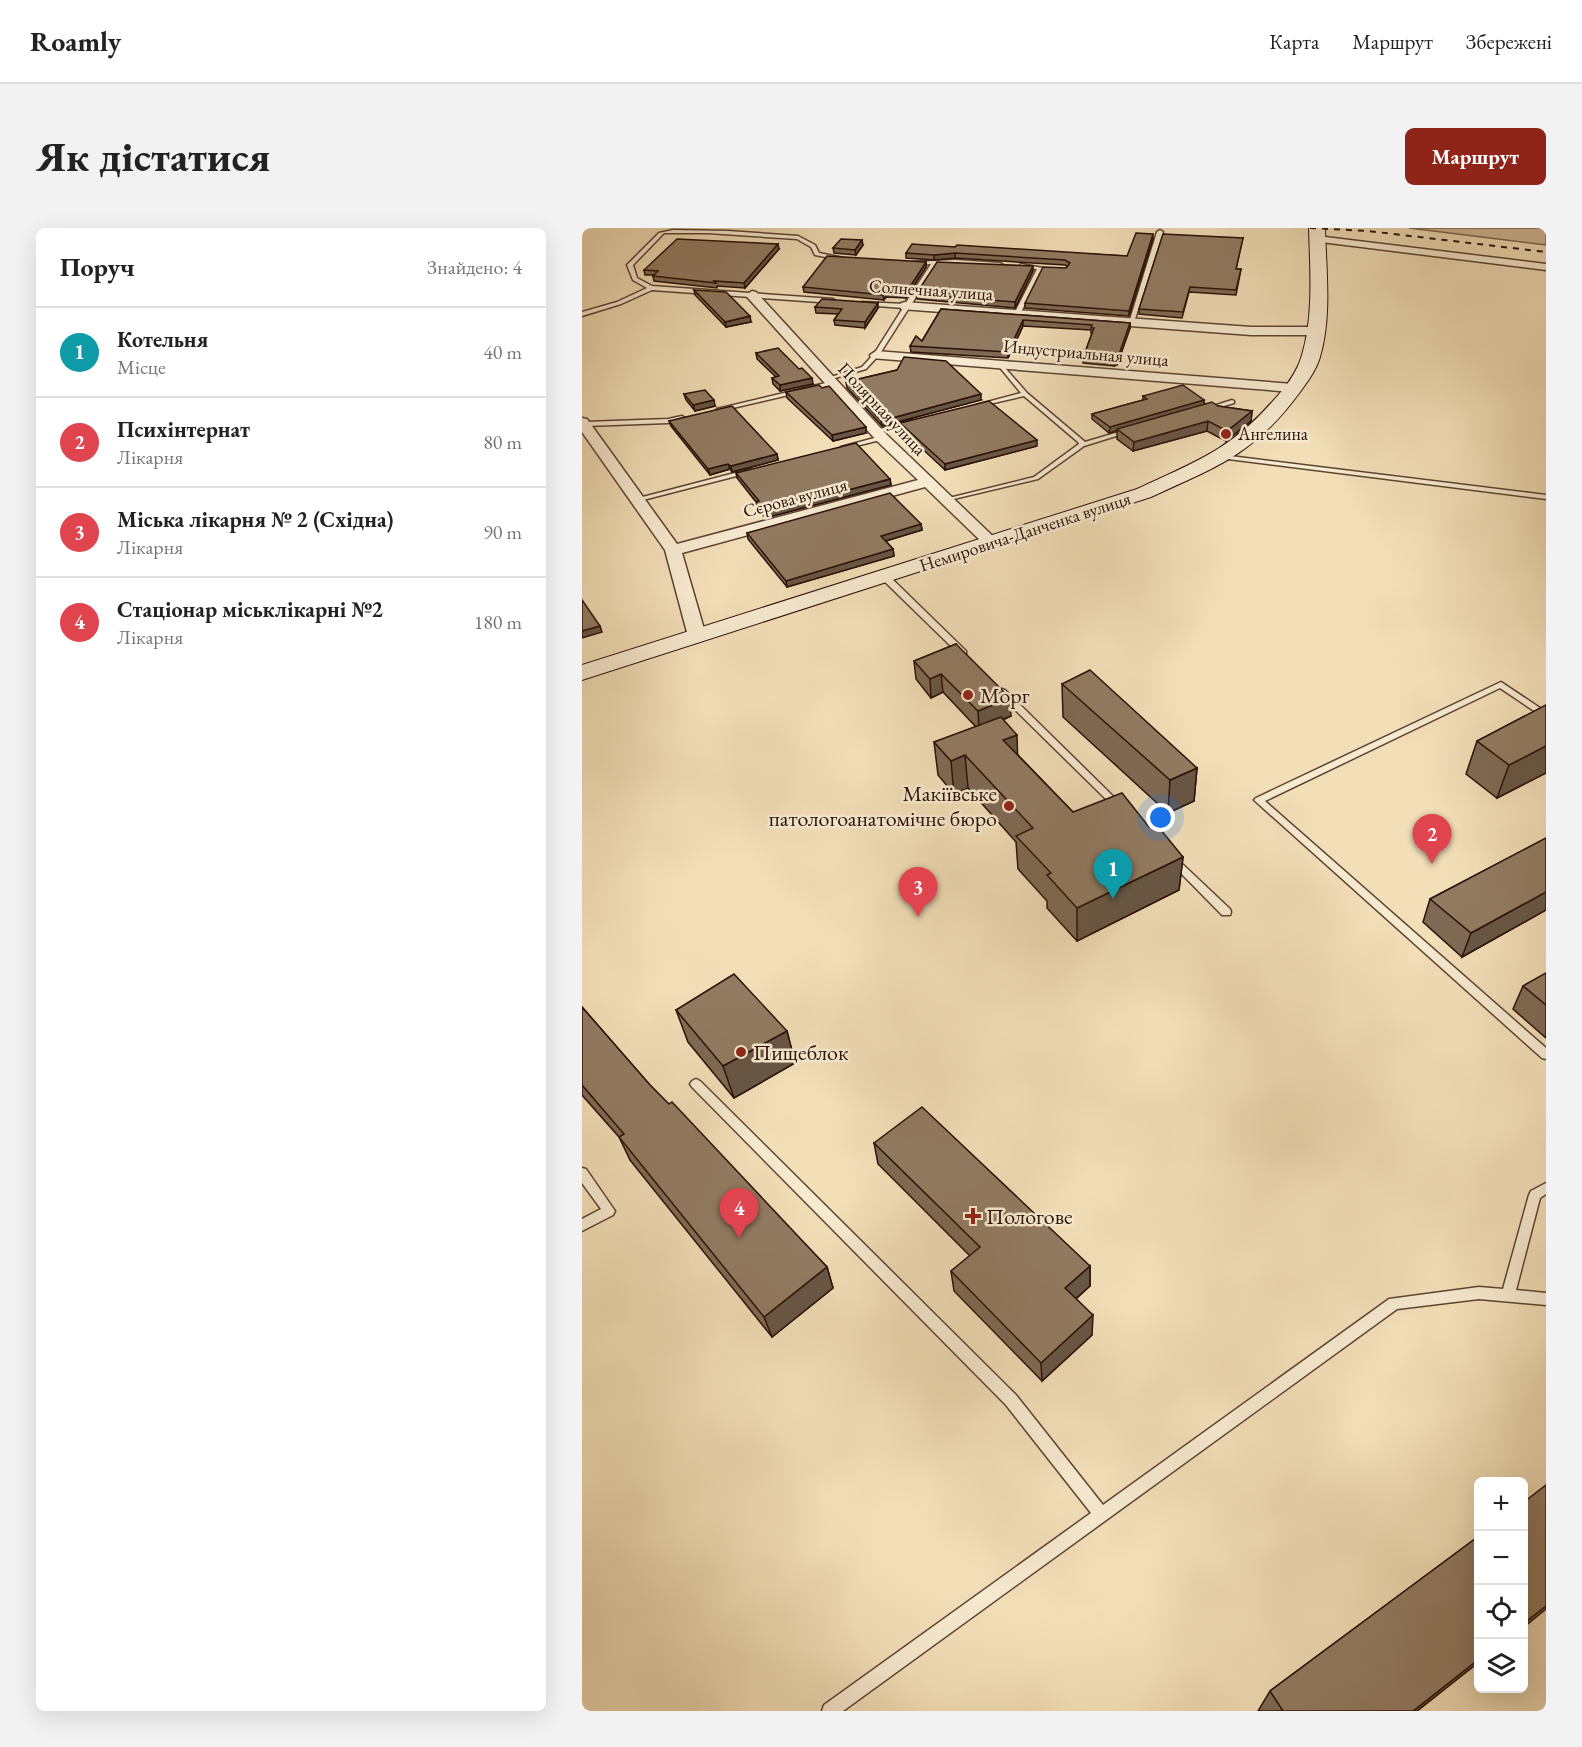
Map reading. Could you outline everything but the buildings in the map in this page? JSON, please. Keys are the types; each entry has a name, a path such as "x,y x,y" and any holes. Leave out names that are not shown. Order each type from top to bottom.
{"street":[{"path":"1317,234 1546,267"},
{"name":"Немировича-Данченка вулиця","path":"582,674 1144,493 1222,457 1276,409 1304,375 1311,357 1315,331 1317,234"},
{"name":"Полярная улица","path":"752,295 879,434 992,543"},
{"name":"Солнечная улица","path":"905,306 1251,331 1315,331"},
{"name":"Индустриальная улица","path":"876,355 1293,388"},
{"path":"584,423 673,550 697,636"},
{"name":"Сєрова вулиця","path":"673,550 928,482"}],"lane":[{"name":"Солнечная улица","path":"846,258 817,254 813,246 798,238 673,230 659,235 648,249 630,264 635,279 651,288 846,302"},
{"path":"1131,322 1160,232"},
{"name":"Солнечная улица","path":"912,263 955,262 1008,266"},
{"path":"712,411 832,381 864,368 876,355 905,306 934,264"},
{"path":"1019,266 1048,268"},
{"path":"1017,314 1040,267"},
{"path":"582,314 619,303 651,288"},
{"name":"Солнечная улица","path":"858,303 905,306"},
{"path":"1000,364 1025,394 1081,441 1082,445"},
{"path":"967,408 1025,394"},
{"path":"1200,411 1232,402"},
{"path":"584,423 668,422 690,416"},
{"path":"835,449 922,420"},
{"path":"947,501 1036,478 1082,445 1135,430"},
{"path":"1222,457 1546,497"},
{"path":"639,499 754,470"},
{"path":"885,577 971,661"},
{"path":"1546,716 1501,685 1259,800 1546,1055"},
{"path":"996,686 1124,812"},
{"path":"1167,854 1226,912"},
{"path":"696,1084 1011,1400 1102,1515"},
{"path":"582,1173 609,1211 582,1225"},
{"path":"1509,1296 1535,1195 1546,1188"},
{"path":"830,1711 1395,1303 1479,1293 1546,1299"}],"shaded area":[{"path":"1409,228 1546,228 1546,245"}],"railway":[{"path":"1310,228 1368,231 1546,252"}],"place":[{"name":"Ангелина","path":"1226,434"},
{"name":"Морг","path":"968,695"},
{"name":"Макіївське патологоанатомічне бюро","path":"1009,806"},
{"name":"Психінтернат","path":"1432,864"},
{"name":"Котельня","path":"1113,899"},
{"name":"Міська лікарня № 2 (Східна)","path":"918,917"},
{"name":"Пищеблок","path":"741,1052"},
{"name":"Пологове","path":"973,1216"},
{"name":"Стаціонар міськлікарні №2","path":"739,1238"}]}
